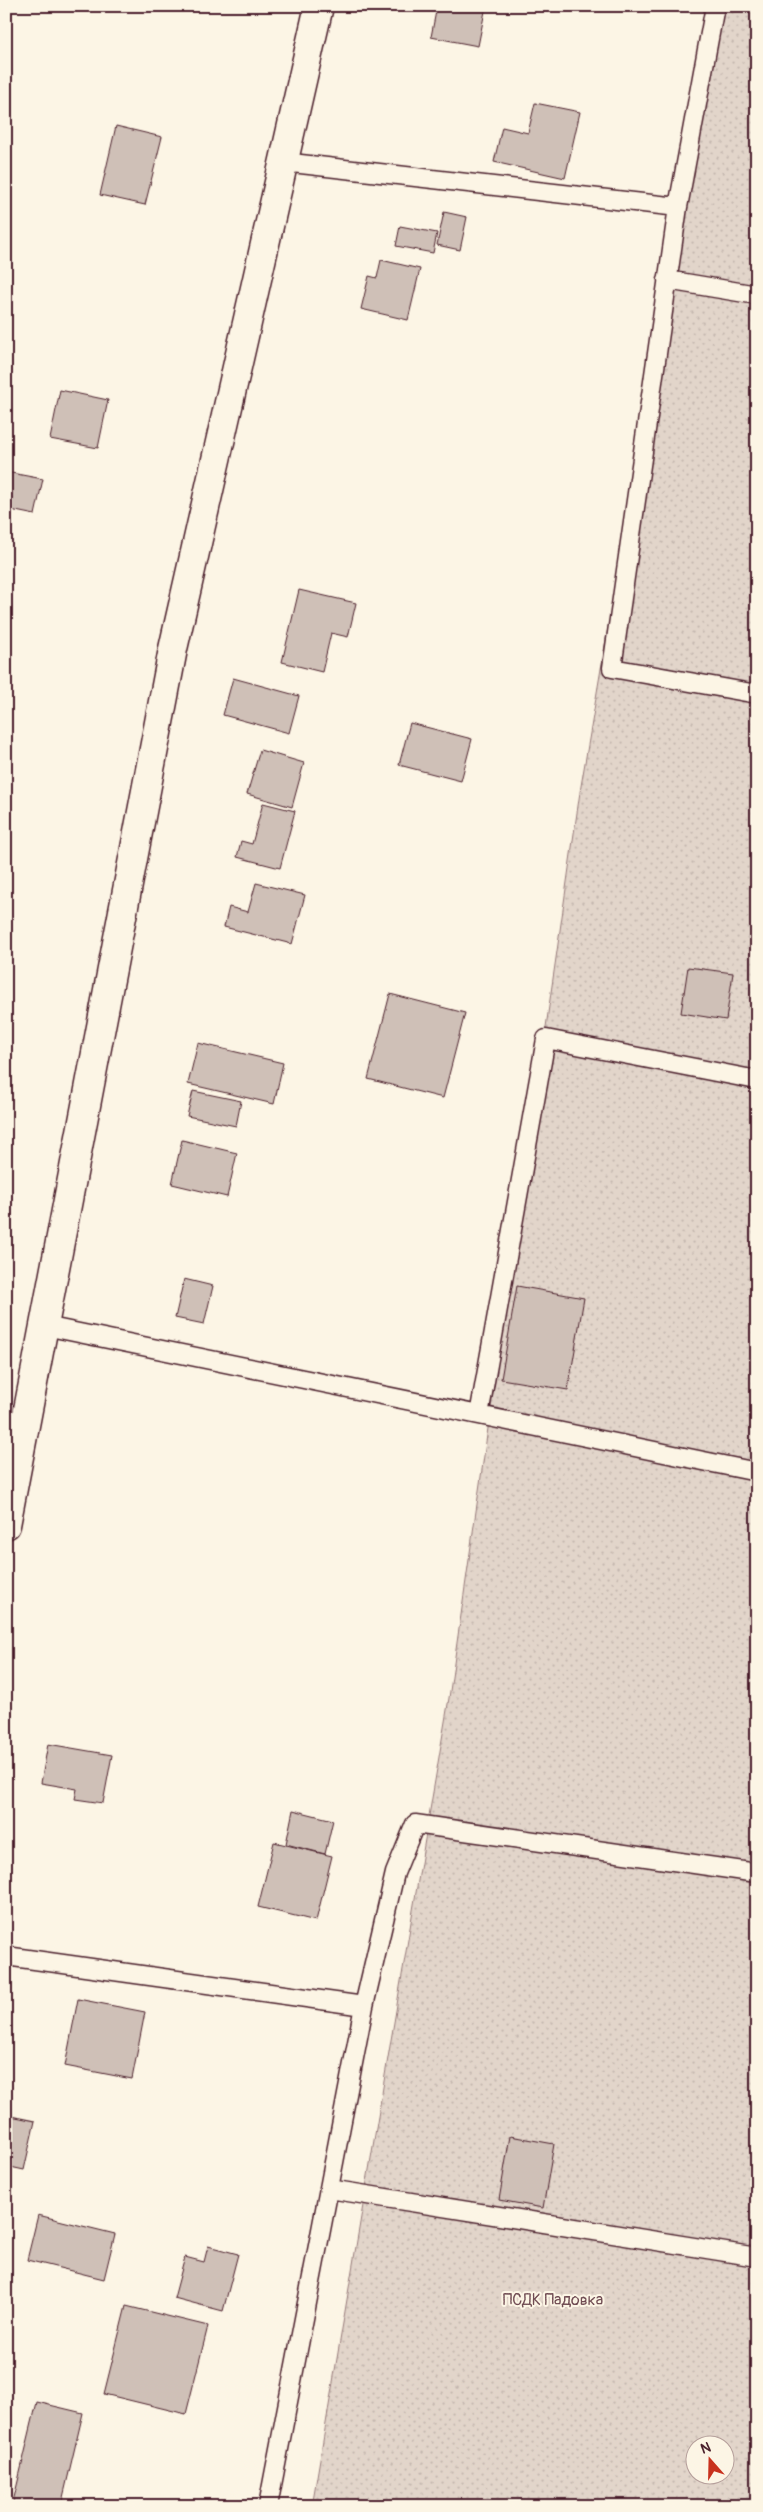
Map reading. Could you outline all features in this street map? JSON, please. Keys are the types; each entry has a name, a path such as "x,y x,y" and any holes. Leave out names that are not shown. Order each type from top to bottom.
{"street":[{"path":"6,1525 173,649 318,6"}],"lane":[{"path":"715,6 678,207 612,668 757,694"},
{"path":"283,162 678,207"},
{"path":"667,280 757,294"},
{"path":"479,1415 546,1039 757,1080"},
{"path":"45,1326 757,1472"},
{"path":"268,2506 364,2006 395,1873 415,1824 757,1873"},
{"path":"6,1956 364,2006"},
{"path":"329,2189 757,2257"}],"green space":[{"name":"ПСДК Падовка","path":"714,6 757,6 757,2506 312,2506 449,1698 580,792"}],"building":[{"path":"437,6 486,6 478,46 431,37"},
{"path":"535,103 580,112 565,178 494,162 502,127 528,133"},
{"path":"116,126 162,137 145,205 100,195"},
{"path":"444,212 467,217 460,250 437,245"},
{"path":"400,226 437,233 433,253 396,246"},
{"path":"381,260 420,269 408,320 361,309 369,276 377,278"},
{"path":"60,390 108,400 98,448 50,439"},
{"path":"6,472 43,479 35,515 6,509"},
{"path":"299,590 356,603 348,637 331,633 322,672 282,662"},
{"path":"233,678 299,696 289,733 223,715"},
{"path":"410,723 472,739 461,781 399,765"},
{"path":"260,750 304,763 292,807 247,794"},
{"path":"263,803 295,811 280,868 237,857 241,841 252,844"},
{"path":"256,883 305,895 292,944 224,927 229,907 248,912"},
{"path":"688,967 733,973 726,1020 681,1013"},
{"path":"390,994 465,1013 443,1098 368,1079"},
{"path":"198,1043 283,1063 274,1104 188,1084"},
{"path":"193,1091 241,1101 236,1126 187,1116"},
{"path":"182,1140 237,1153 227,1197 172,1184"},
{"path":"184,1279 213,1286 204,1324 175,1318"},
{"path":"517,1286 584,1298 568,1390 501,1379"},
{"path":"48,1744 112,1755 103,1803 75,1799 77,1789 41,1783"},
{"path":"293,1810 333,1820 325,1854 286,1844"},
{"path":"274,1842 332,1856 316,1921 258,1907"},
{"path":"78,1999 145,2012 132,2079 65,2066"},
{"path":"6,2115 35,2121 24,2170 6,2166"},
{"path":"510,2136 554,2144 543,2208 499,2200"},
{"path":"38,2215 115,2234 104,2279 27,2260"},
{"path":"208,2246 238,2254 223,2311 174,2298 185,2257 204,2262"},
{"path":"126,2306 208,2326 186,2414 104,2394"},
{"path":"37,2402 83,2413 61,2506 12,2506"}]}
